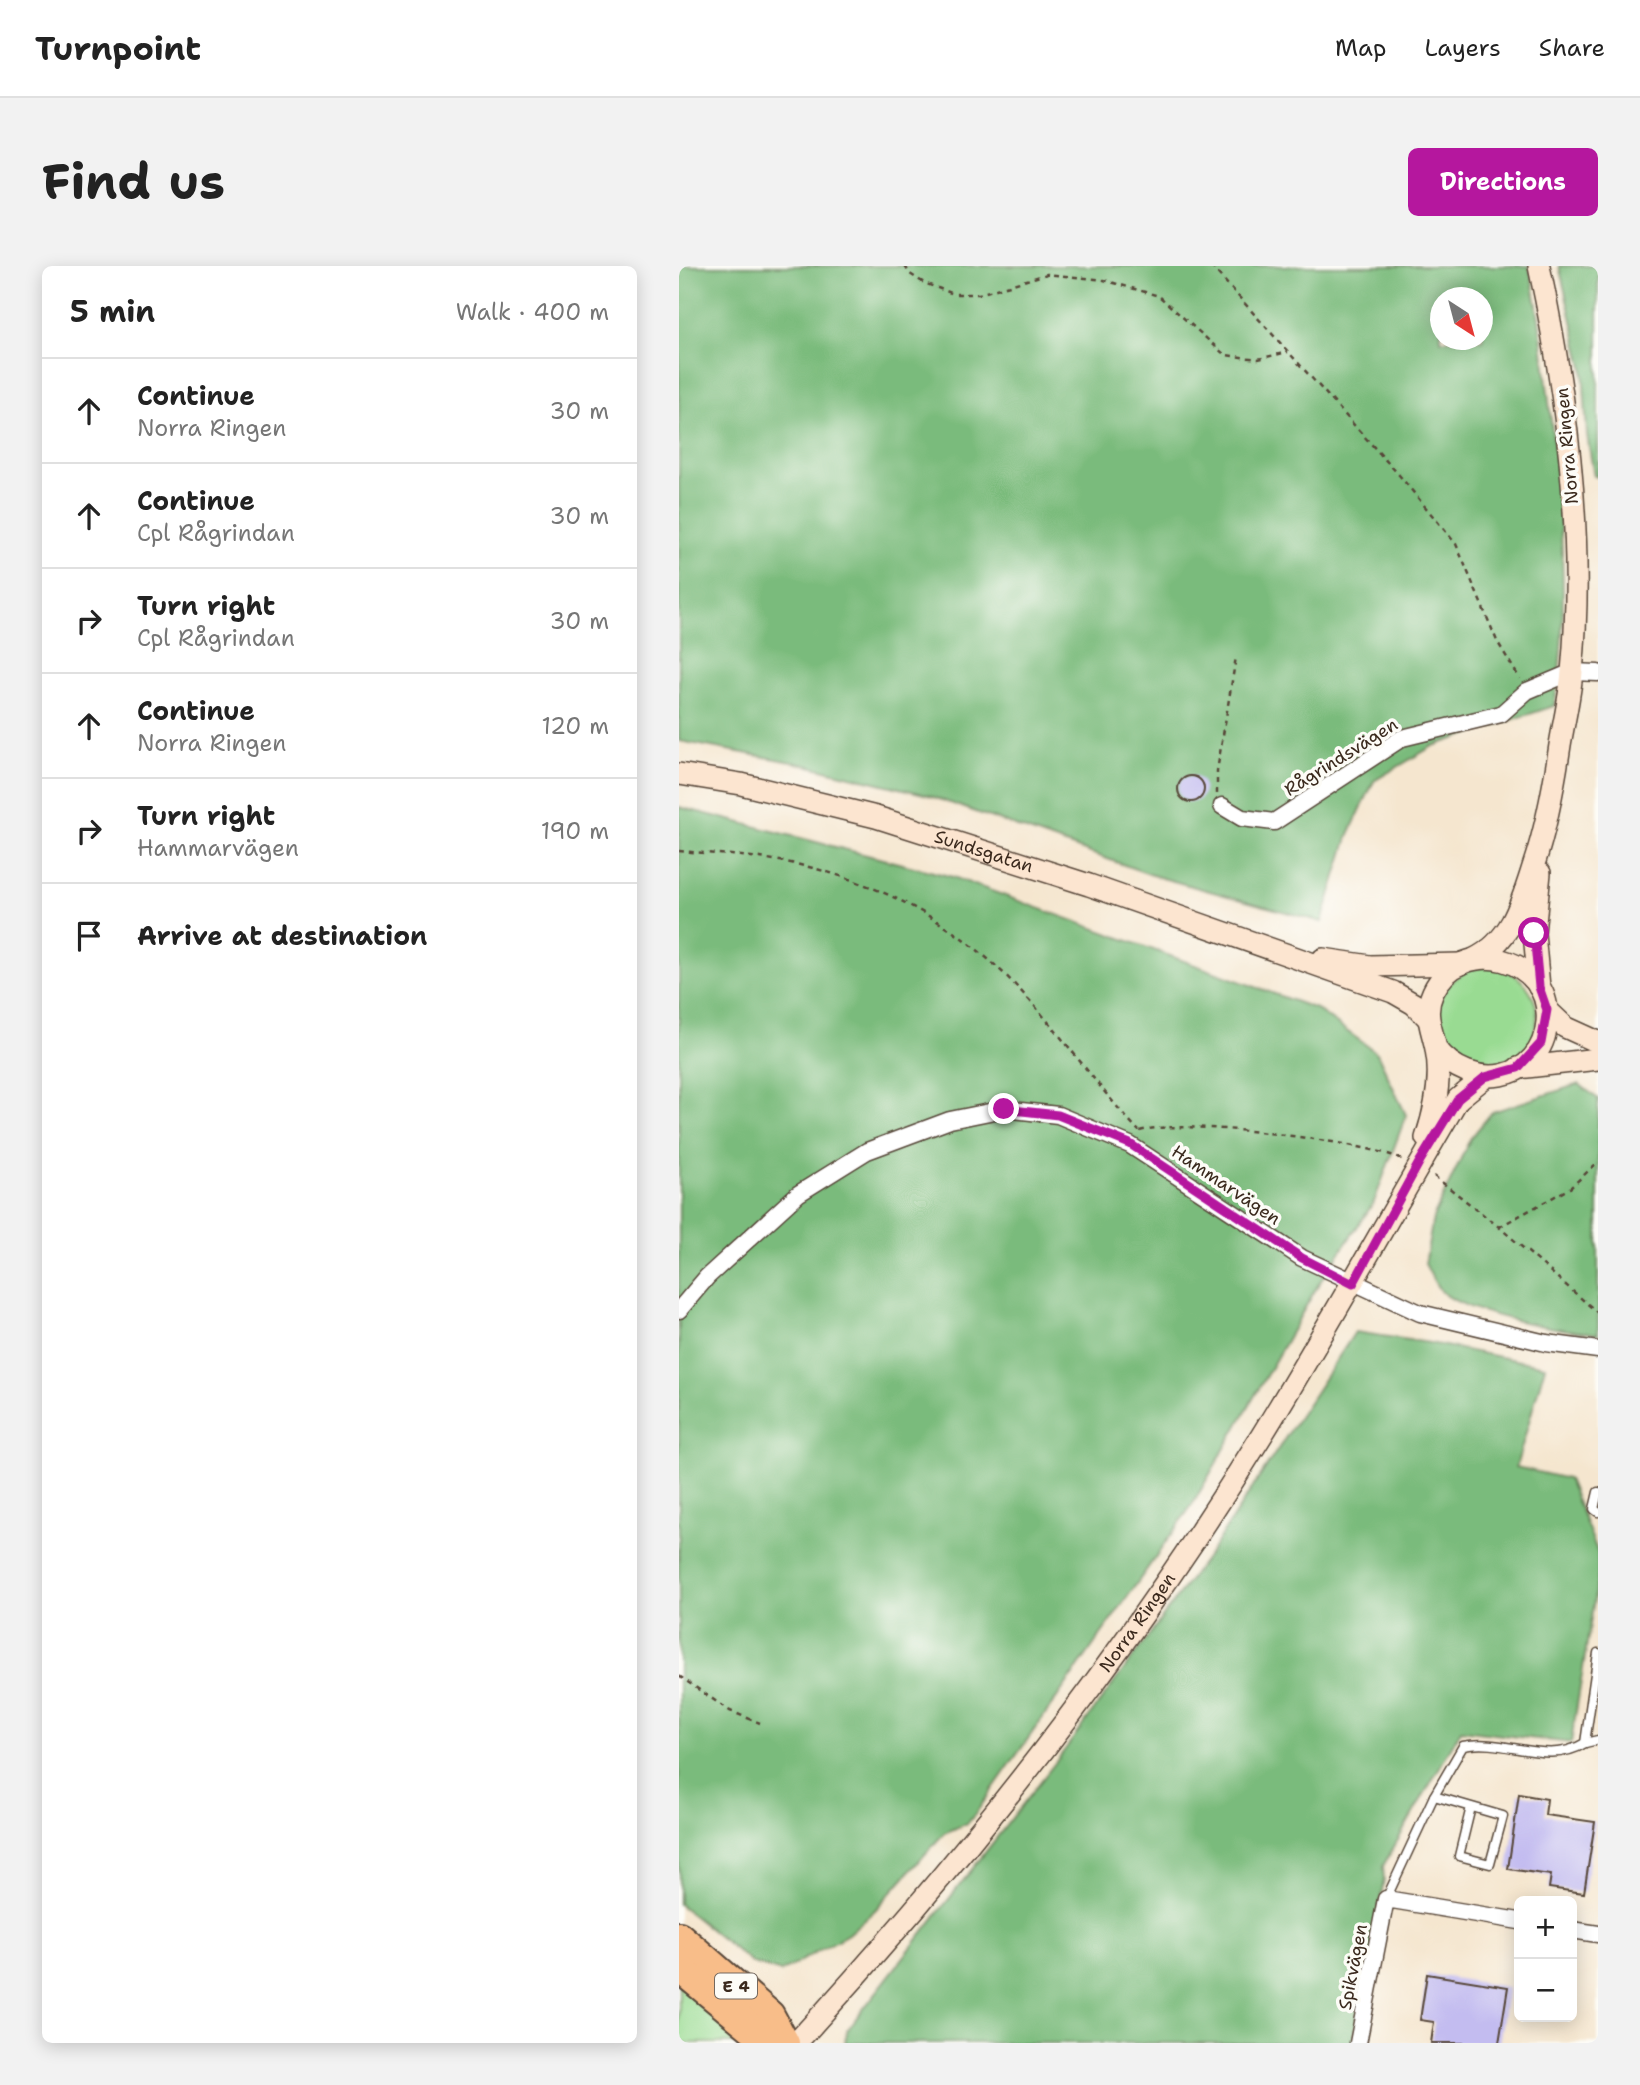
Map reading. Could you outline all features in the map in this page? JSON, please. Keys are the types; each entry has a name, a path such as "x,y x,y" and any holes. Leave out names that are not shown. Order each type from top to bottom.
{"highway":[{"name":"E 4","path":"679,1936 770,2015 785,2043"},
{"name":"E 4","path":"679,1968 759,2035 775,2043"},
{"name":"E 4","path":"736,2016 736,2022 747,2043"}],"main road":[{"name":"Norra Ringen","path":"1539,266 1559,357 1572,479 1572,672 1543,836 1534,933 1539,987"},
{"name":"Sundsgatan","path":"679,774 741,784 876,817 1282,951 1333,973 1393,992 1414,1004 1428,1018"},
{"name":"Norra Ringen","path":"1467,961 1497,946 1512,923 1543,836"},
{"name":"Sundsgatan","path":"1282,951 1370,965 1467,961"},
{"path":"1598,1042 1565,1027 1547,1010 1539,987 1522,968 1511,962 1487,957 1467,961 1449,971 1433,992 1428,1018 1436,1048 1462,1071 1485,1077 1518,1068 1598,1059"},
{"path":"1518,1068 1541,1043 1547,1010"},
{"name":"Norra Ringen","path":"1418,1165 1435,1108 1436,1048"},
{"name":"Norra Ringen","path":"796,2043 913,1908 1055,1734 1145,1610 1261,1437 1353,1284 1418,1165 1458,1099 1485,1077"}],"street":[{"name":"Rågrindsvägen","path":"1222,806 1242,818 1274,822 1402,738 1501,714 1527,691 1572,672 1598,673"},
{"name":"Hammarvägen","path":"679,1310 707,1277 798,1194 867,1151 950,1120 1004,1109 1058,1115 1130,1144 1279,1244 1353,1284 1420,1313 1546,1343 1598,1350"},
{"path":"1386,1899 1514,1920"},
{"name":"Spikvägen","path":"1358,2043 1386,1899"},
{"path":"1577,1931 1598,1934"}],"lane":[{"path":"1598,1492 1594,1509 1598,1512"},
{"path":"1585,1743 1598,1653"},
{"path":"1386,1899 1434,1796 1463,1746 1481,1742 1554,1754 1573,1751 1585,1743 1598,1740"},
{"path":"1434,1796 1503,1816 1490,1864 1458,1856 1471,1807"}],"path":[{"path":"905,266 910,274 923,284 954,295 979,294 1047,274 1115,282 1160,296 1224,355 1258,359 1288,352"},
{"path":"1211,266 1399,475 1456,544 1497,641 1527,691"},
{"path":"1222,806 1217,794 1217,771 1236,657"},
{"path":"679,851 766,859 823,870 866,885 941,922 983,954 1020,989 1094,1082 1139,1131 1165,1125 1212,1128 1357,1147 1418,1165 1499,1227 1598,1313"},
{"path":"1499,1227 1570,1188 1598,1162"},
{"path":"679,1676 730,1710 759,1723"}],"green space":[{"path":"679,266 1529,266 1544,361 1562,550 1562,630 1554,706 1433,746 1374,781 1349,834 1322,922 1155,876 928,795 797,763 679,741"},
{"path":"1559,266 1598,266 1598,477 1594,476 1587,435 1583,367"},
{"path":"679,807 953,877 1316,1009 1377,1053 1406,1115 1374,1202 1318,1285 1194,1502 978,1810 968,1823 944,1833 875,1910 848,1934 781,1972 752,1963 679,1904"},
{"path":"1487,967 1506,971 1522,982 1533,998 1537,1017 1533,1036 1522,1052 1506,1063 1487,1067 1468,1063 1452,1052 1441,1036 1437,1017 1441,998 1452,982 1468,971"},
{"path":"1579,1084 1598,1099 1598,1334 1494,1315 1455,1301 1442,1292 1425,1264 1433,1218 1470,1139 1492,1112"},
{"path":"1355,1332 1430,1343 1545,1366 1516,1467 1568,1479 1598,1553 1598,1575 1571,1743 1461,1730 1383,1866 1384,1880 1353,2043 845,2043 847,2030 1058,1759 1211,1551"},
{"path":"679,1983 726,2028 734,2043 679,2043"}],"building":[{"path":"1191,776 1200,780 1204,789 1200,798 1191,802 1182,798 1178,789 1182,780"},
{"path":"1519,1794 1547,1799 1545,1815 1595,1822 1584,1893 1549,1888 1551,1875 1508,1869"},
{"path":"1427,1974 1508,1987 1499,2043 1431,2043 1434,2022 1420,2020"}],"route":[{"path":"1004,1109 1058,1115 1130,1144 1161,1163 1211,1201 1302,1258 1353,1284 1420,1161 1458,1099 1485,1077 1508,1073 1527,1062 1541,1043 1545,1033 1547,1010 1539,987 1534,933"}]}
